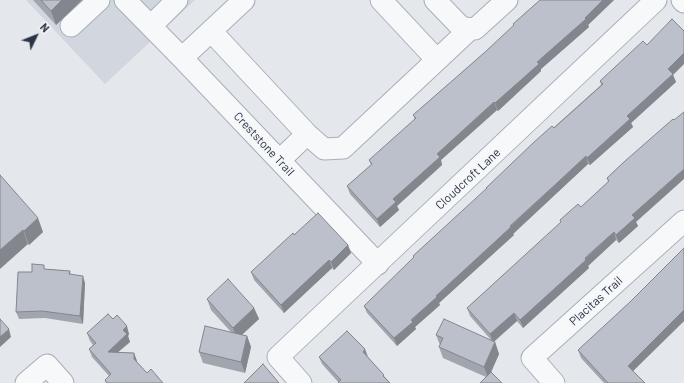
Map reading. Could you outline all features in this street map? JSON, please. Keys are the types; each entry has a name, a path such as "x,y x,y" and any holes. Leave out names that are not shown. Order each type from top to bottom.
{"street":[{"path":"71,26 99,0"},
{"name":"Creststone Trail","path":"125,0 280,160 378,264"},
{"path":"150,26 177,0"},
{"path":"182,58 244,0"},
{"path":"381,0 437,60"},
{"path":"444,3 459,25 470,29 475,29 480,27 508,0"},
{"name":"Cloudcroft Lane","path":"301,383 278,357 656,0"},
{"path":"211,30 307,134 324,150 343,148 470,29"},
{"path":"280,160 307,134"},
{"name":"Placitas Trail","path":"554,383 532,358 684,221"},
{"path":"26,383 47,365 63,383"}],"shaded area":[{"path":"26,0 195,0 105,84"}],"building":[{"path":"41,0 62,0 51,11"},
{"path":"540,0 603,0 585,18 586,19 537,62 539,64 495,103 494,102 437,154 440,157 393,199 396,202 377,219 347,186 372,164 369,160 416,118 413,115 484,53"},
{"path":"672,19 684,31 684,53 668,69 673,74 627,116 630,119 587,158 586,156 510,226 511,227 411,320 413,322 394,338 364,306 414,257 413,256 487,188 533,143 552,126 554,128 603,84 600,81 643,41 647,45"},
{"path":"684,112 684,169 632,215 635,218 616,235 614,232 585,258 586,260 520,320 514,313 490,334 467,308 561,222 560,220 578,204 581,207 609,181 607,178 625,161 673,119 674,120"},
{"path":"0,175 38,218 0,250"},
{"path":"318,213 348,245 331,262 329,260 281,305 251,272 293,233 294,235"},
{"path":"684,248 684,310 628,366 645,383 608,383 578,350 630,302"},
{"path":"32,264 44,265 44,269 70,271 69,274 83,276 80,316 42,311 16,312 18,272 32,272"},
{"path":"228,279 254,308 233,328 207,299"},
{"path":"108,314 113,319 117,315 127,326 123,330 127,334 108,352 134,353 134,359 147,373 151,369 163,383 107,383 105,380 111,374 89,349 96,343 87,333"},
{"path":"0,319 9,329 0,337"},
{"path":"444,319 495,342 484,367 439,347 443,338 436,335"},
{"path":"205,326 247,336 241,362 199,352"},
{"path":"347,331 365,349 363,352 390,383 338,382 341,380 319,357"},
{"path":"263,364 279,383 244,383"},
{"path":"491,372 502,383 480,383"}]}
